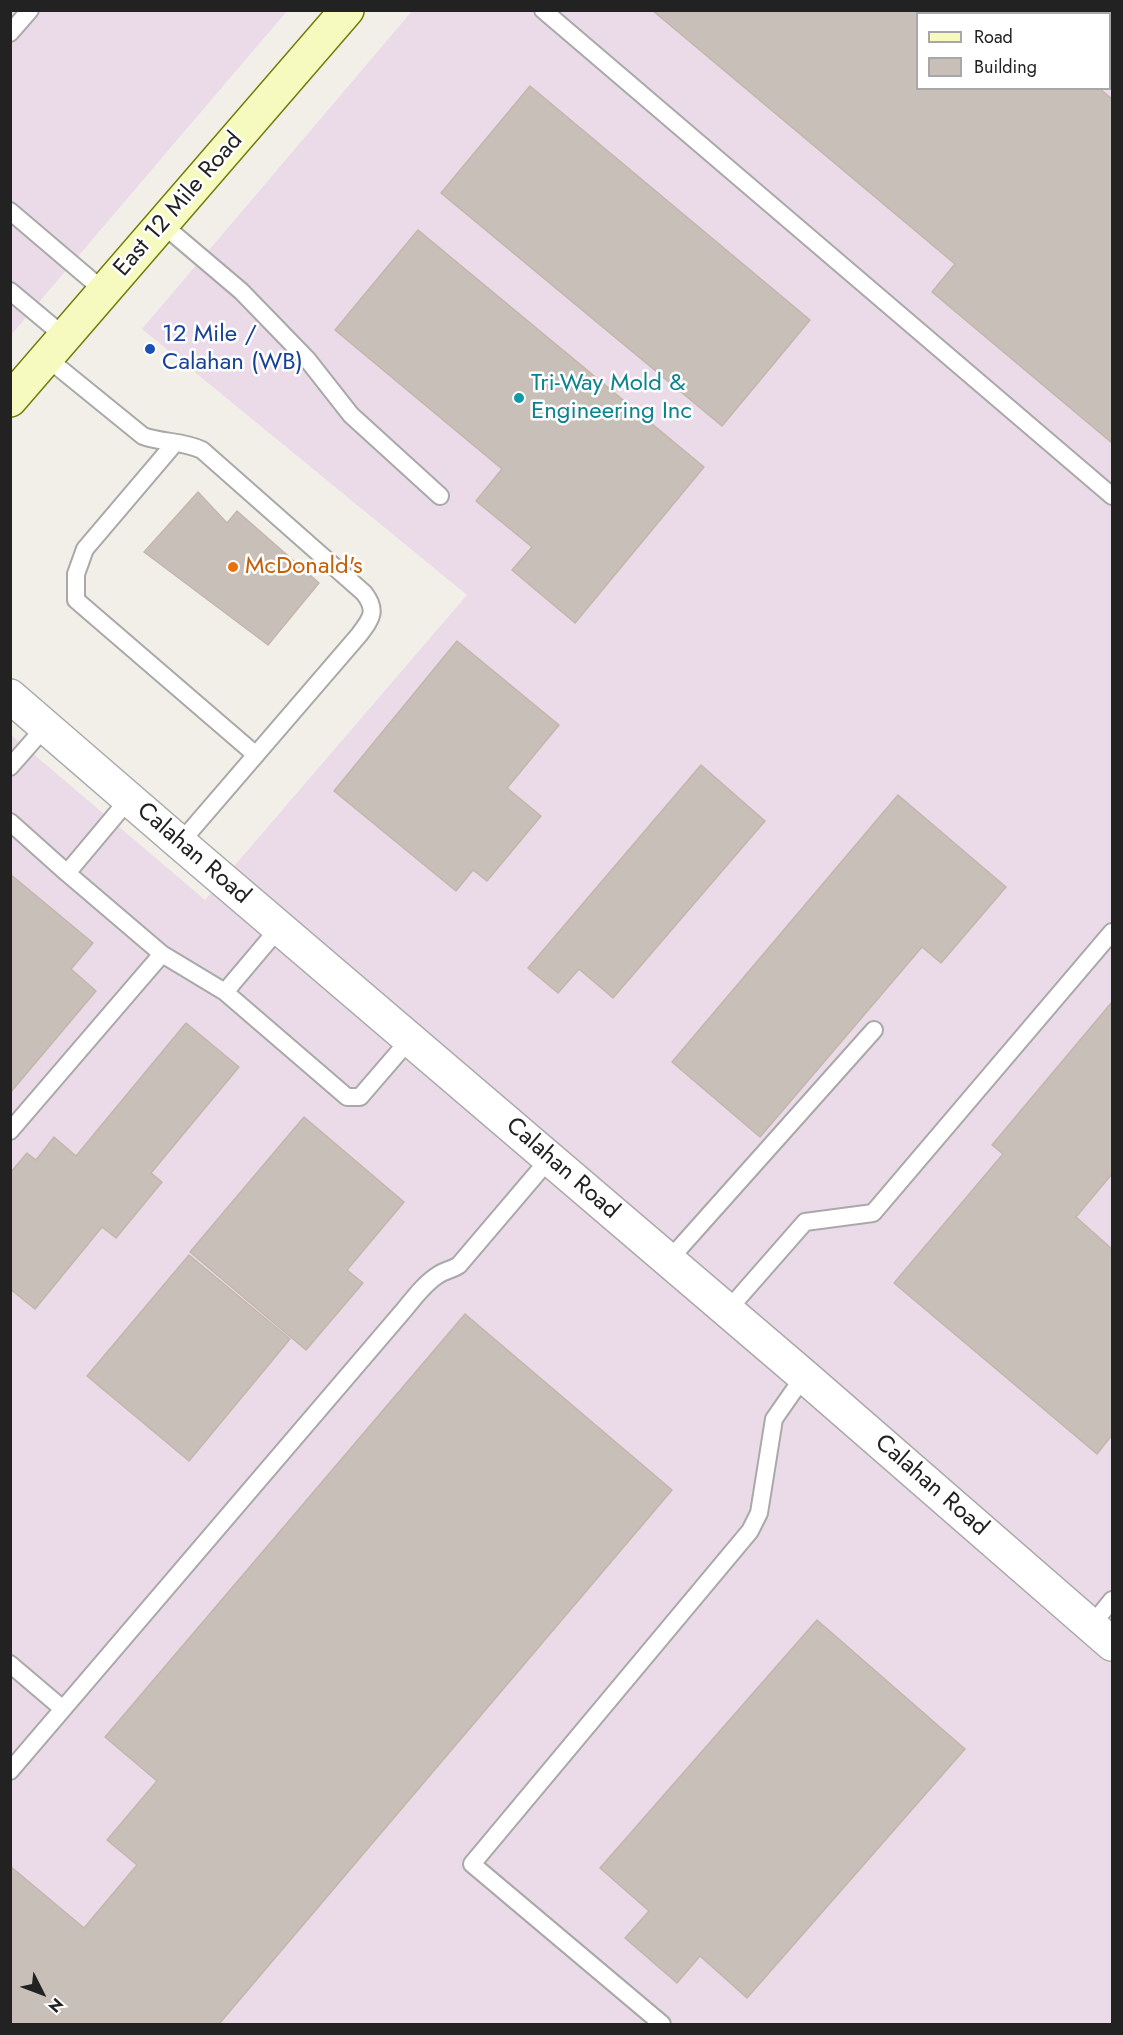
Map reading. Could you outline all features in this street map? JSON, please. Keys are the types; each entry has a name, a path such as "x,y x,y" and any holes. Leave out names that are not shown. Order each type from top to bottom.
{"main road":[{"name":"East 12 Mile Road","path":"10,400 347,10"}],"street":[{"name":"Calahan Road","path":"10,696 804,1376 1102,1635"}],"lane":[{"path":"10,33 30,10"},
{"path":"543,10 1113,496"},
{"path":"10,211 104,291"},
{"path":"162,224 241,291 307,359 351,415 440,496"},
{"path":"10,291 56,347 143,436 158,442 189,444 202,450 364,593 370,602 372,611 370,620 359,635 180,843"},
{"path":"175,443 85,549 76,574 76,600 256,755"},
{"path":"10,767 46,726"},
{"path":"67,873 129,799"},
{"path":"10,822 162,954 225,992 347,1097 360,1097 410,1039"},
{"path":"225,992 279,928"},
{"path":"727,1311 805,1222 873,1213 1113,932"},
{"path":"10,1131 162,954"},
{"path":"669,1261 874,1030"},
{"path":"10,1771 404,1310 432,1280 459,1265 550,1158"},
{"path":"662,2025 472,1864 750,1531 759,1514 774,1419 804,1376"},
{"path":"1102,1635 1113,1600"},
{"path":"10,1664 63,1709"}],"shaded area":[{"path":"11,11 287,11 11,335"},
{"path":"412,11 1112,11 1112,2024 11,2024 10,734 205,900 467,595 142,329"}],"building":[{"path":"652,10 1006,10 1008,12 916,12 916,90 1101,90 1112,99 1112,443 932,292 955,264"},
{"path":"530,86 810,320 722,426 441,193"},
{"name":"Tri-Way Mold & Engineering Inc","path":"418,230 704,467 575,623 512,570 532,547 476,501 502,469 335,330"},
{"name":"McDonald's","path":"198,492 227,523 237,511 319,583 268,645 144,552"},
{"path":"457,641 559,725 507,788 541,816 487,881 473,870 456,891 334,791"},
{"path":"701,765 765,821 613,998 579,969 558,993 528,968"},
{"path":"898,795 1006,887 941,963 922,947 760,1137 672,1062"},
{"path":"10,874 93,943 71,969 96,991 10,1093"},
{"path":"1112,1002 1112,1174 1076,1217 1112,1249 1112,1435 1097,1454 894,1283 1003,1154 992,1145"},
{"path":"186,1023 239,1067 151,1173 162,1182 116,1238 102,1227 35,1309 10,1289 10,1173 27,1153 36,1160 54,1137 76,1156"},
{"path":"304,1117 404,1202 347,1270 363,1283 306,1350 190,1252"},
{"path":"189,1255 290,1339 189,1461 87,1376"},
{"path":"465,1314 672,1490 219,2024 10,2024 10,1866 84,1928 137,1865 107,1840 157,1781 105,1737"},
{"path":"817,1620 965,1749 747,1998 700,1956 677,1983 625,1938 649,1911 600,1868"}],"place":[{"name":"12 Mile / Calahan (WB)","path":"150,349"},
{"name":"Tri-Way Mold & Engineering Inc","path":"519,398"},
{"name":"McDonald's","path":"233,567"}]}
